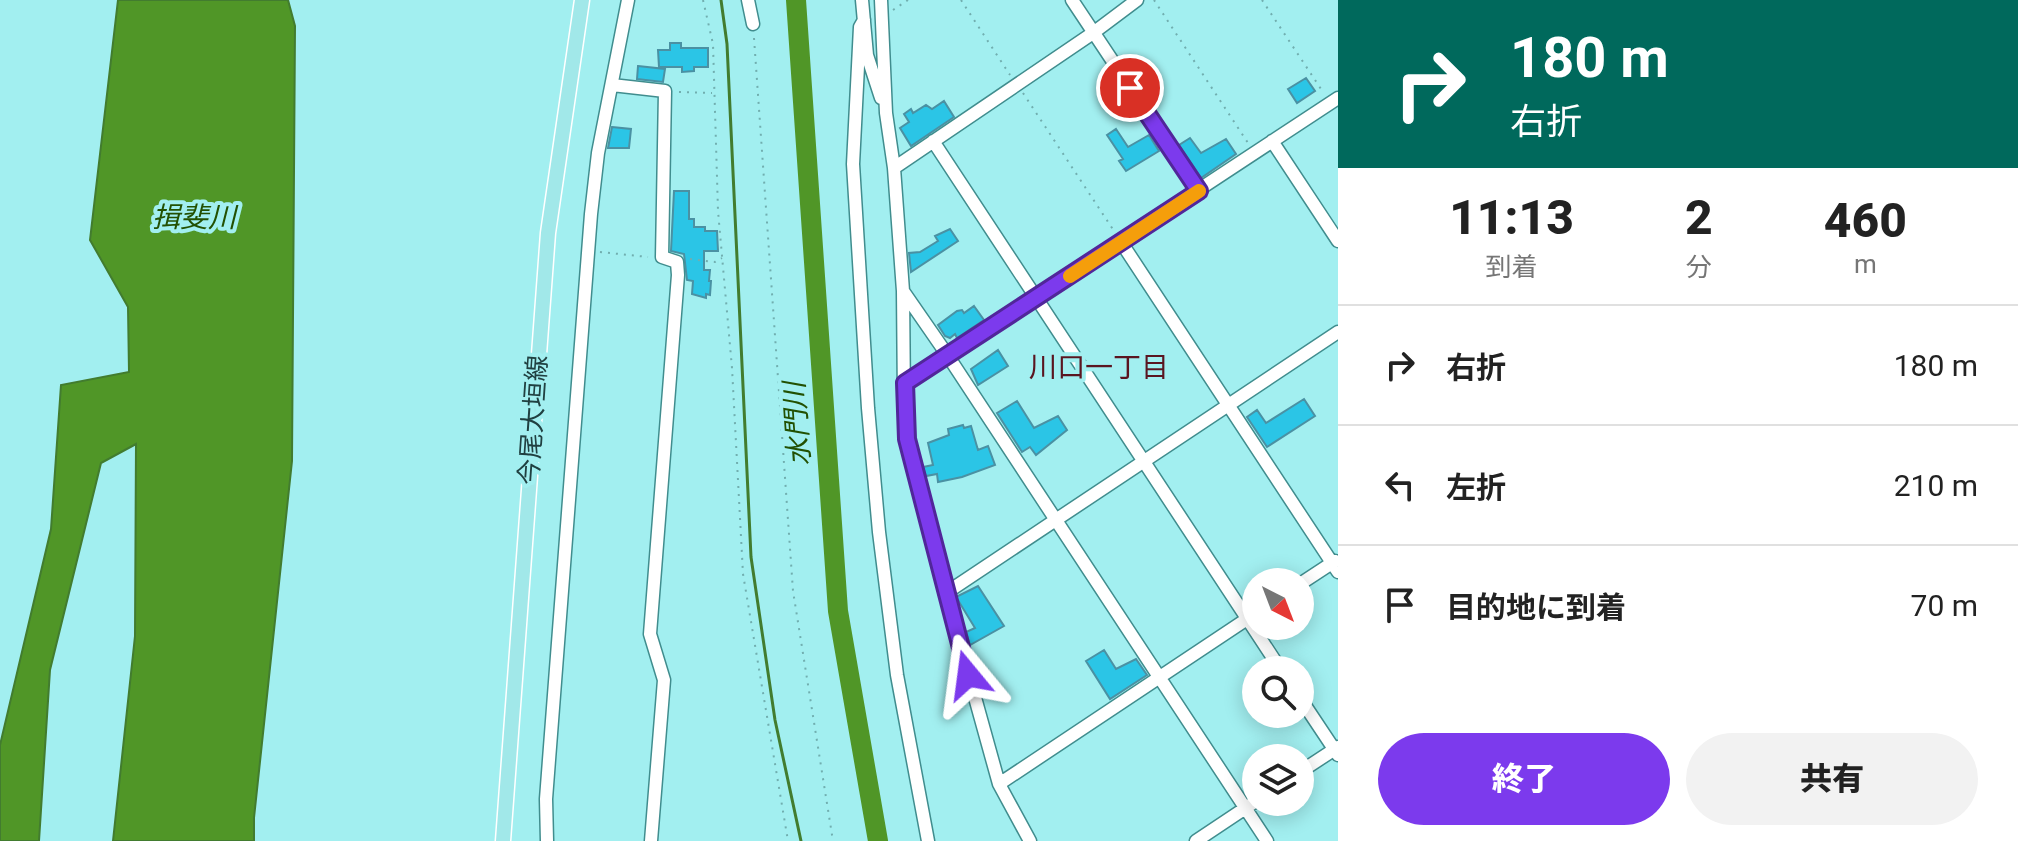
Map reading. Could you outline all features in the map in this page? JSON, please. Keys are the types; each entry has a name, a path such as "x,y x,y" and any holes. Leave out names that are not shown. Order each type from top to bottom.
{"main road":[{"name":"今尾大垣線","path":"503,841 548,233 582,0"}],"street":[{"path":"547,841 546,799 591,214 598,153 628,0"},
{"path":"748,0 753,24"},
{"path":"862,0 867,55 886,113"},
{"path":"881,0 886,113 894,168 903,291 907,439 999,784 1030,841"},
{"path":"1072,0 1199,191"},
{"path":"894,168 1137,0"},
{"path":"864,20 860,27 853,164 868,408 879,532 897,675 928,841"},
{"path":"612,85 665,91 662,257 677,262 650,634 664,680 651,841"},
{"path":"905,383 1272,141 1336,105"},
{"path":"933,141 1144,460 1242,602"},
{"path":"1272,141 1338,241"},
{"path":"1121,242 1336,565 1314,577"},
{"path":"903,291 1160,677 1242,791"},
{"path":"946,593 1338,332"},
{"path":"999,784 1242,623"},
{"path":"1314,718 1337,750 1314,764"},
{"path":"1196,841 1242,810"},
{"path":"1256,816 1267,841"}],"path":[{"path":"703,0 713,44 718,211 732,368 743,574 788,841"},
{"path":"882,17 908,0"},
{"path":"961,0 1121,242"},
{"path":"1154,0 1255,153"},
{"path":"1262,0 1336,105"},
{"path":"753,24 793,591 833,841"},
{"path":"665,91 714,93"},
{"path":"600,253 662,257"},
{"path":"677,262 682,258 715,262 723,257"}],"water":[{"name":"揖斐川","path":"118,0 288,0 295,26 292,461 254,841 113,841 135,636 136,444 101,463 50,670 39,841 0,841 0,745 51,529 61,385 129,372 128,307 90,240"}],"building":[{"path":"670,43 681,43 681,48 708,48 708,67 694,67 694,71 682,72 682,67 659,67 658,50 670,50"},
{"path":"638,66 665,69 663,82 637,79"},
{"path":"1306,78 1315,91 1297,103 1288,89"},
{"path":"944,101 954,117 911,146 900,128 909,122 904,114 911,109 913,113 926,105 932,109"},
{"path":"612,127 631,129 629,148 608,148"},
{"path":"1116,129 1128,147 1149,135 1159,151 1126,171 1119,161 1123,159 1107,135"},
{"path":"1190,138 1201,153 1226,139 1236,154 1201,178 1179,145"},
{"path":"674,191 689,191 689,219 694,219 694,227 717,231 718,251 704,251 704,270 710,270 711,281 710,295 706,294 706,298 692,294 693,281 687,280 684,254 671,251"},
{"path":"950,229 958,241 911,272 909,253 920,252 938,241 935,236"},
{"path":"974,306 984,320 957,338 955,334 950,338 945,336 938,325 957,311 964,313"},
{"path":"998,350 1008,366 978,385 971,369"},
{"path":"1304,399 1315,416 1267,447 1247,417 1257,410 1266,423"},
{"path":"1017,401 1034,428 1058,416 1067,430 1036,455 1030,447 1022,452 997,413"},
{"path":"963,425 964,428 971,426 978,450 988,446 995,465 938,482 937,474 926,476 923,467 933,465 928,443 949,435 948,429"},
{"path":"978,586 1004,626 970,645 966,632 975,628 956,597"},
{"path":"1104,650 1116,669 1136,659 1147,675 1110,699 1086,661"}],"waterway":[{"path":"721,0 727,44 751,557 775,720 801,841"},
{"name":"水門川","path":"796,0 838,611 878,841"}],"slow traffic":[{"path":"1070,276 1199,191"}],"district":[{"name":"川口一丁目","path":"1099,367"}],"route":[{"path":"968,675 907,439 905,383 1199,191 1130,88"}]}
